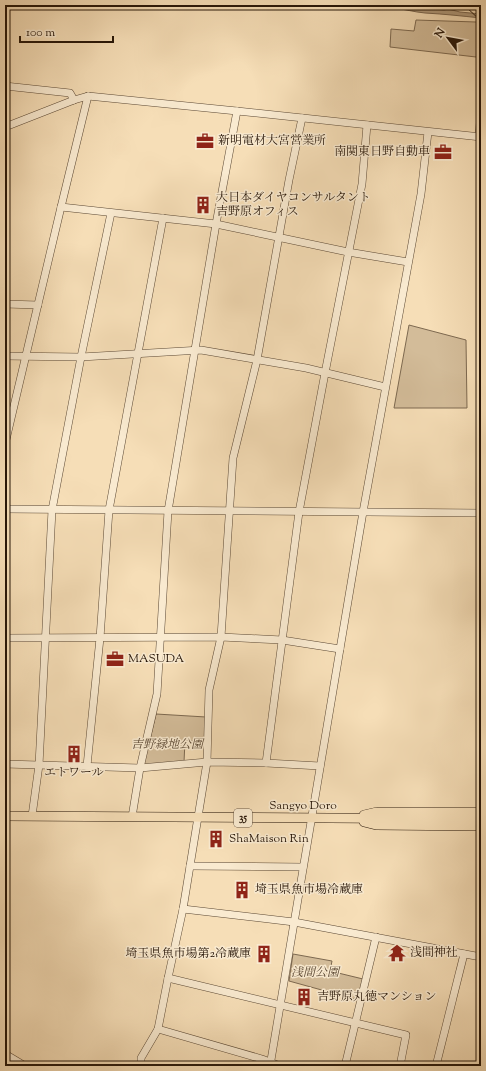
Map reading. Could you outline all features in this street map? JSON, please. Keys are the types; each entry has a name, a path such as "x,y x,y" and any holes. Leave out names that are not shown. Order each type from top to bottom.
{"main road":[{"name":"35","path":"353,819 377,812 481,812"},
{"name":"Sangyo Doro","path":"5,816 481,819"},
{"name":"35","path":"353,819 376,825 481,826"}],"street":[{"path":"5,86 70,93 74,100"},
{"path":"5,444 88,96"},
{"path":"5,127 88,96 237,110 480,137 481,109"},
{"path":"132,817 140,768 157,694 168,511 216,224 237,110"},
{"path":"141,1066 142,1058 158,1029 183,909 208,762 209,690 221,637 233,458 257,360 302,118"},
{"path":"266,764 299,512 362,184 367,125"},
{"path":"270,1064 362,512 421,194 428,132"},
{"path":"61,207 216,224 348,252 408,262"},
{"path":"32,816 39,765 44,638 52,510 81,357 111,213"},
{"path":"87,766 100,638 109,510 163,218"},
{"path":"5,304 38,305"},
{"path":"5,356 81,357 201,350 325,373 385,387"},
{"path":"5,509 481,514"},
{"path":"5,638 221,637 282,640 340,649"},
{"path":"5,764 140,768 208,762 320,766"},
{"path":"190,866 303,867"},
{"path":"183,909 294,922 481,957"},
{"path":"345,1066 376,937"},
{"path":"436,1066 464,954"},
{"path":"168,978 406,1035 400,1066"},
{"path":"158,1029 280,1066"},
{"path":"5,1054 25,1066"}],"green space":[{"path":"416,20 476,22 481,27 481,47 476,57 390,47 391,29 414,31"},
{"path":"409,325 466,340 467,408 394,408"},
{"name":"吉野緑地公園","path":"156,714 206,717 206,741 185,741 184,762 147,766 144,763"},
{"name":"浅間公園","path":"293,954 332,961 330,971 363,979 358,1000 289,981"}],"shaded area":[{"path":"357,5 398,5 444,10 448,9 481,14 481,18 421,13 394,8"}],"tram line":[{"path":"464,5 481,21"}],"railway":[{"path":"473,5 481,13"}],"place":[{"name":"新明電材大宮営業所","path":"205,141"},
{"name":"南関東日野自動車","path":"443,152"},
{"name":"大日本ダイヤコンサルタント 吉野原オフィス","path":"203,205"},
{"name":"MASUDA","path":"115,659"},
{"name":"エトワール","path":"74,754"},
{"name":"ShaMaison Rin","path":"216,839"},
{"name":"埼玉県魚市場冷蔵庫","path":"242,890"},
{"name":"浅間神社","path":"397,953"},
{"name":"埼玉県魚市場第2冷蔵庫","path":"264,954"},
{"name":"吉野原丸徳マンション","path":"304,997"}]}
